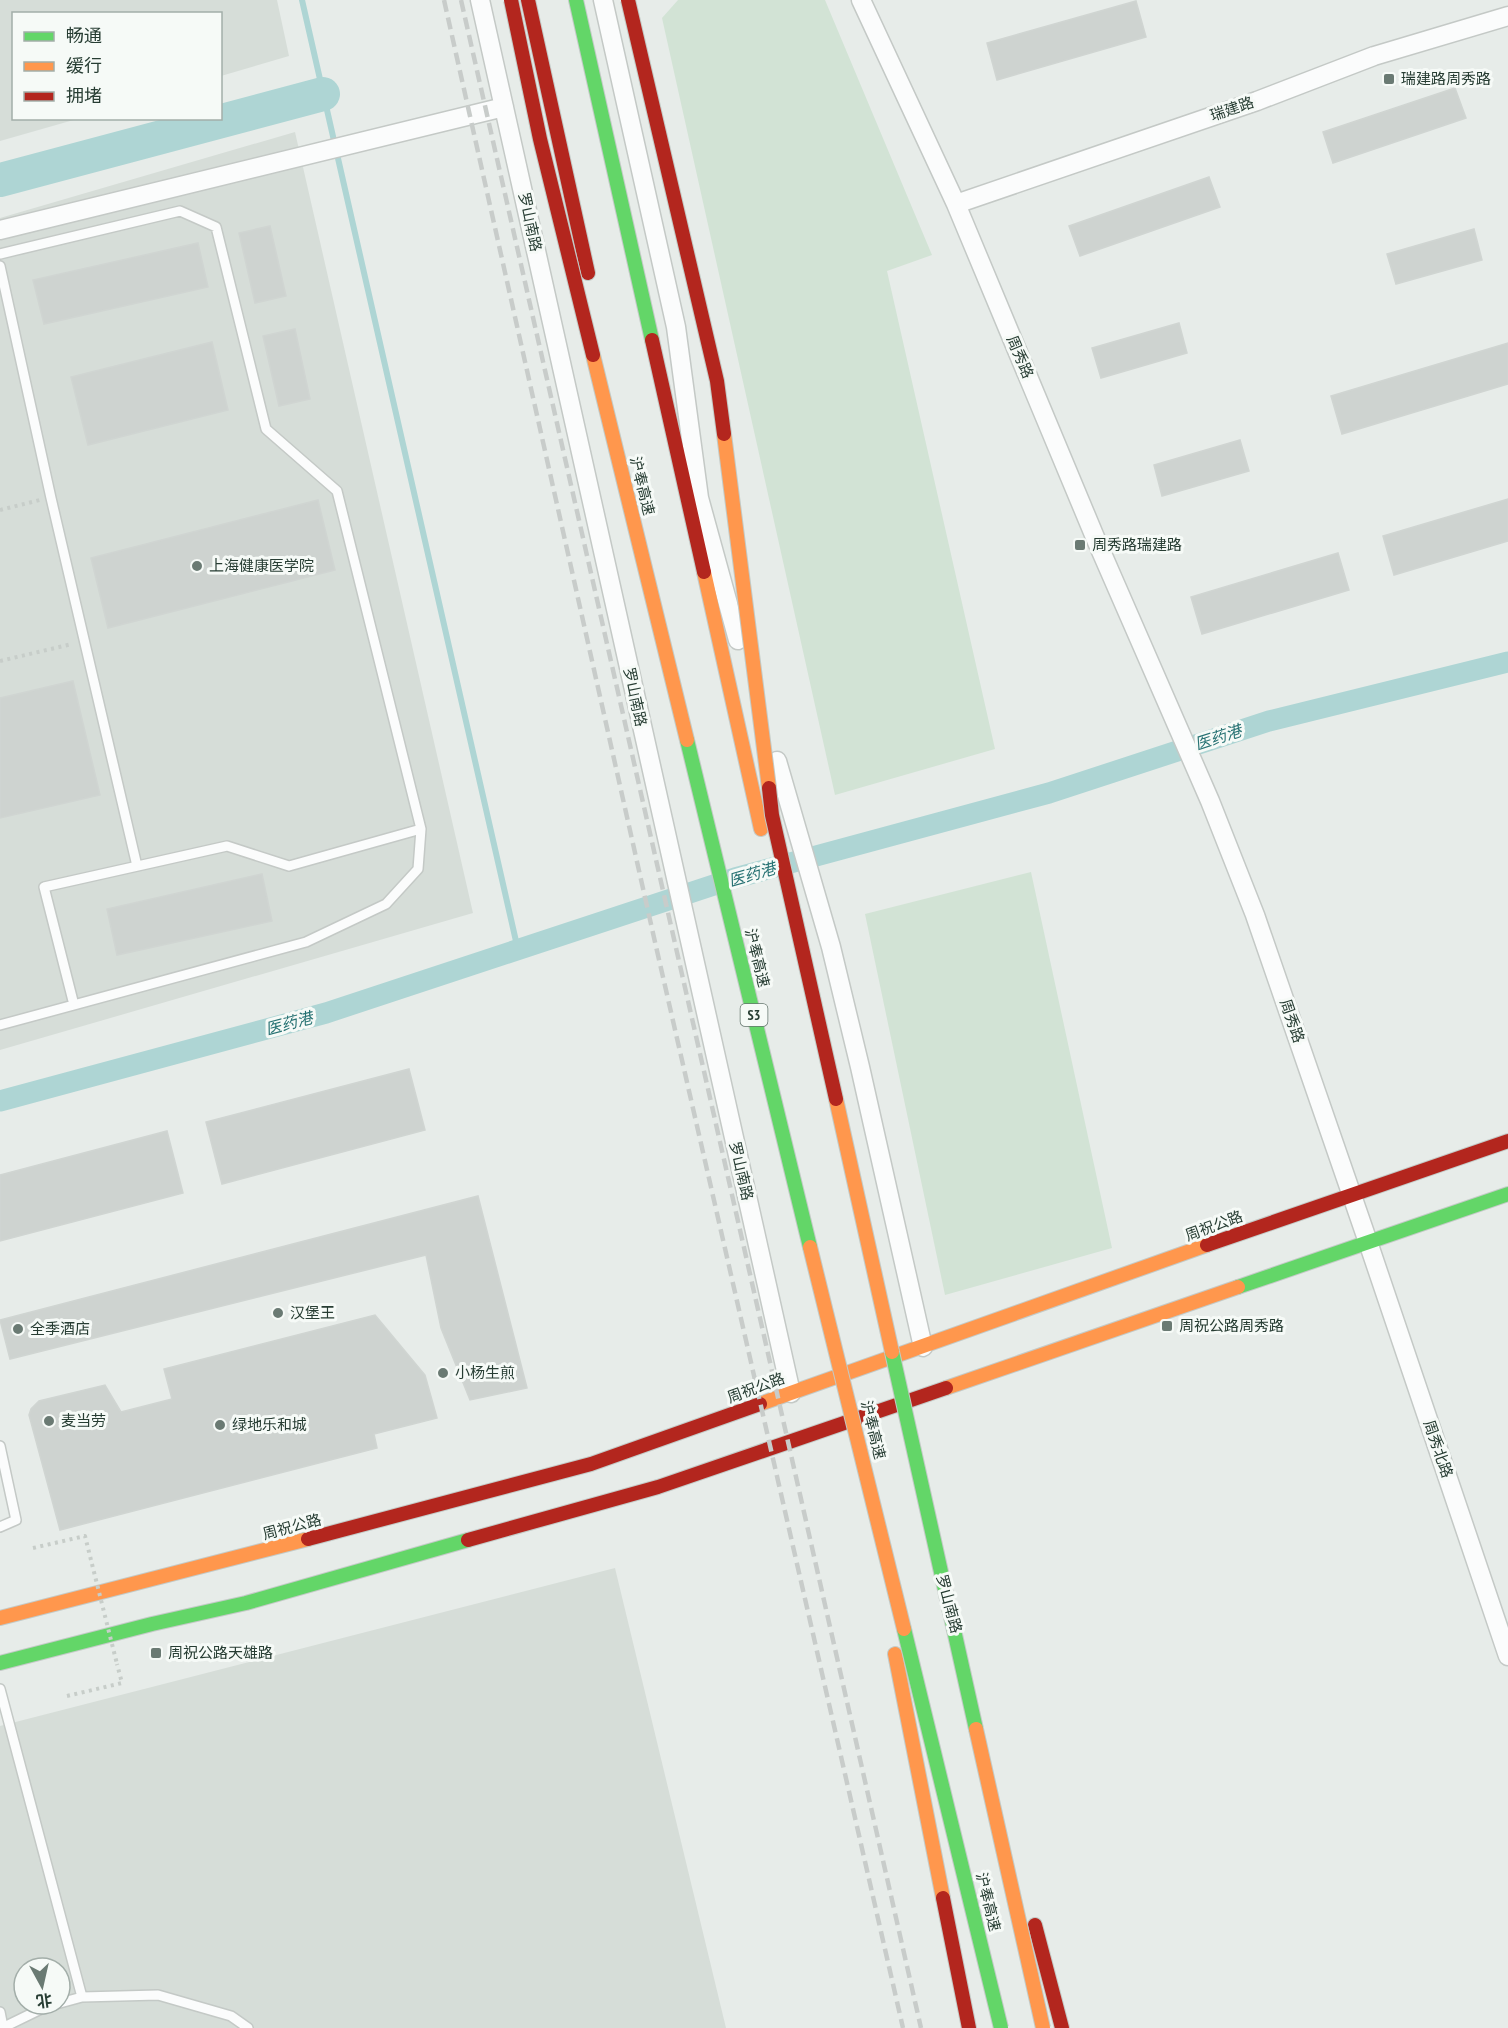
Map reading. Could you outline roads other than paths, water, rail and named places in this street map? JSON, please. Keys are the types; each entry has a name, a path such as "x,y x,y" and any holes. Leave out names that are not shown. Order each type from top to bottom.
{"main road":[{"name":"沪奉高速","path":"511,0 540,139 1001,2028"},
{"path":"528,0 592,290"},
{"path":"576,0 764,842"},
{"name":"沪奉高速","path":"628,0 717,381 772,815 1043,2028"},
{"path":"597,313 712,834 849,1421 969,2028"},
{"name":"罗山南路","path":"818,1081 895,1405 1062,2028"},
{"name":"周祝公路","path":"0,1618 591,1464 1352,1194 1508,1141"},
{"path":"0,1664 152,1624 246,1603 658,1487 1508,1194"}],"street":[{"name":"罗山南路","path":"480,0 791,1393"},
{"path":"603,0 676,327 699,498 732,620 792,810 823,921 860,1067 922,1347"},
{"name":"周秀路","path":"861,0 956,204 1172,717 1210,801 1255,915 1368,1242"},
{"name":"瑞建路","path":"956,204 1257,101 1374,56 1504,17"},
{"path":"0,230 504,107"},
{"name":"周秀北路","path":"1368,1242 1508,1656"}],"lane":[{"path":"0,254 180,211 216,227 266,429 337,491 421,830 418,869 386,904 306,942 0,1025"},
{"path":"0,266 51,498 137,866"},
{"path":"74,1005 44,887 227,846 289,866 421,830"},
{"path":"0,1446 16,1520 0,1527"},
{"path":"0,1689 82,1997"},
{"path":"72,2000 82,1997 158,1995 231,2016 248,2028"},
{"path":"0,2012 2,2027 26,2016"}],"waterway":[{"path":"302,0 518,950"},
{"path":"0,180 323,94"},
{"name":"医药港","path":"0,1101 326,1013 735,878 1049,793 1269,721 1508,662"}],"railway":[{"path":"444,0 655,942 903,2028"},
{"path":"461,0 921,2028"}],"place":[{"name":"瑞建路周秀路","path":"1389,79"},
{"name":"周秀路瑞建路","path":"1080,545"},
{"name":"上海健康医学院","path":"197,566"},
{"name":"汉堡王","path":"278,1313"},
{"name":"周祝公路周秀路","path":"1167,1326"},
{"name":"全季酒店","path":"18,1329"},
{"name":"小杨生煎","path":"443,1373"},
{"name":"麦当劳","path":"49,1421"},
{"name":"绿地乐和城","path":"220,1425"},
{"name":"周祝公路天雄路","path":"156,1653"}]}
